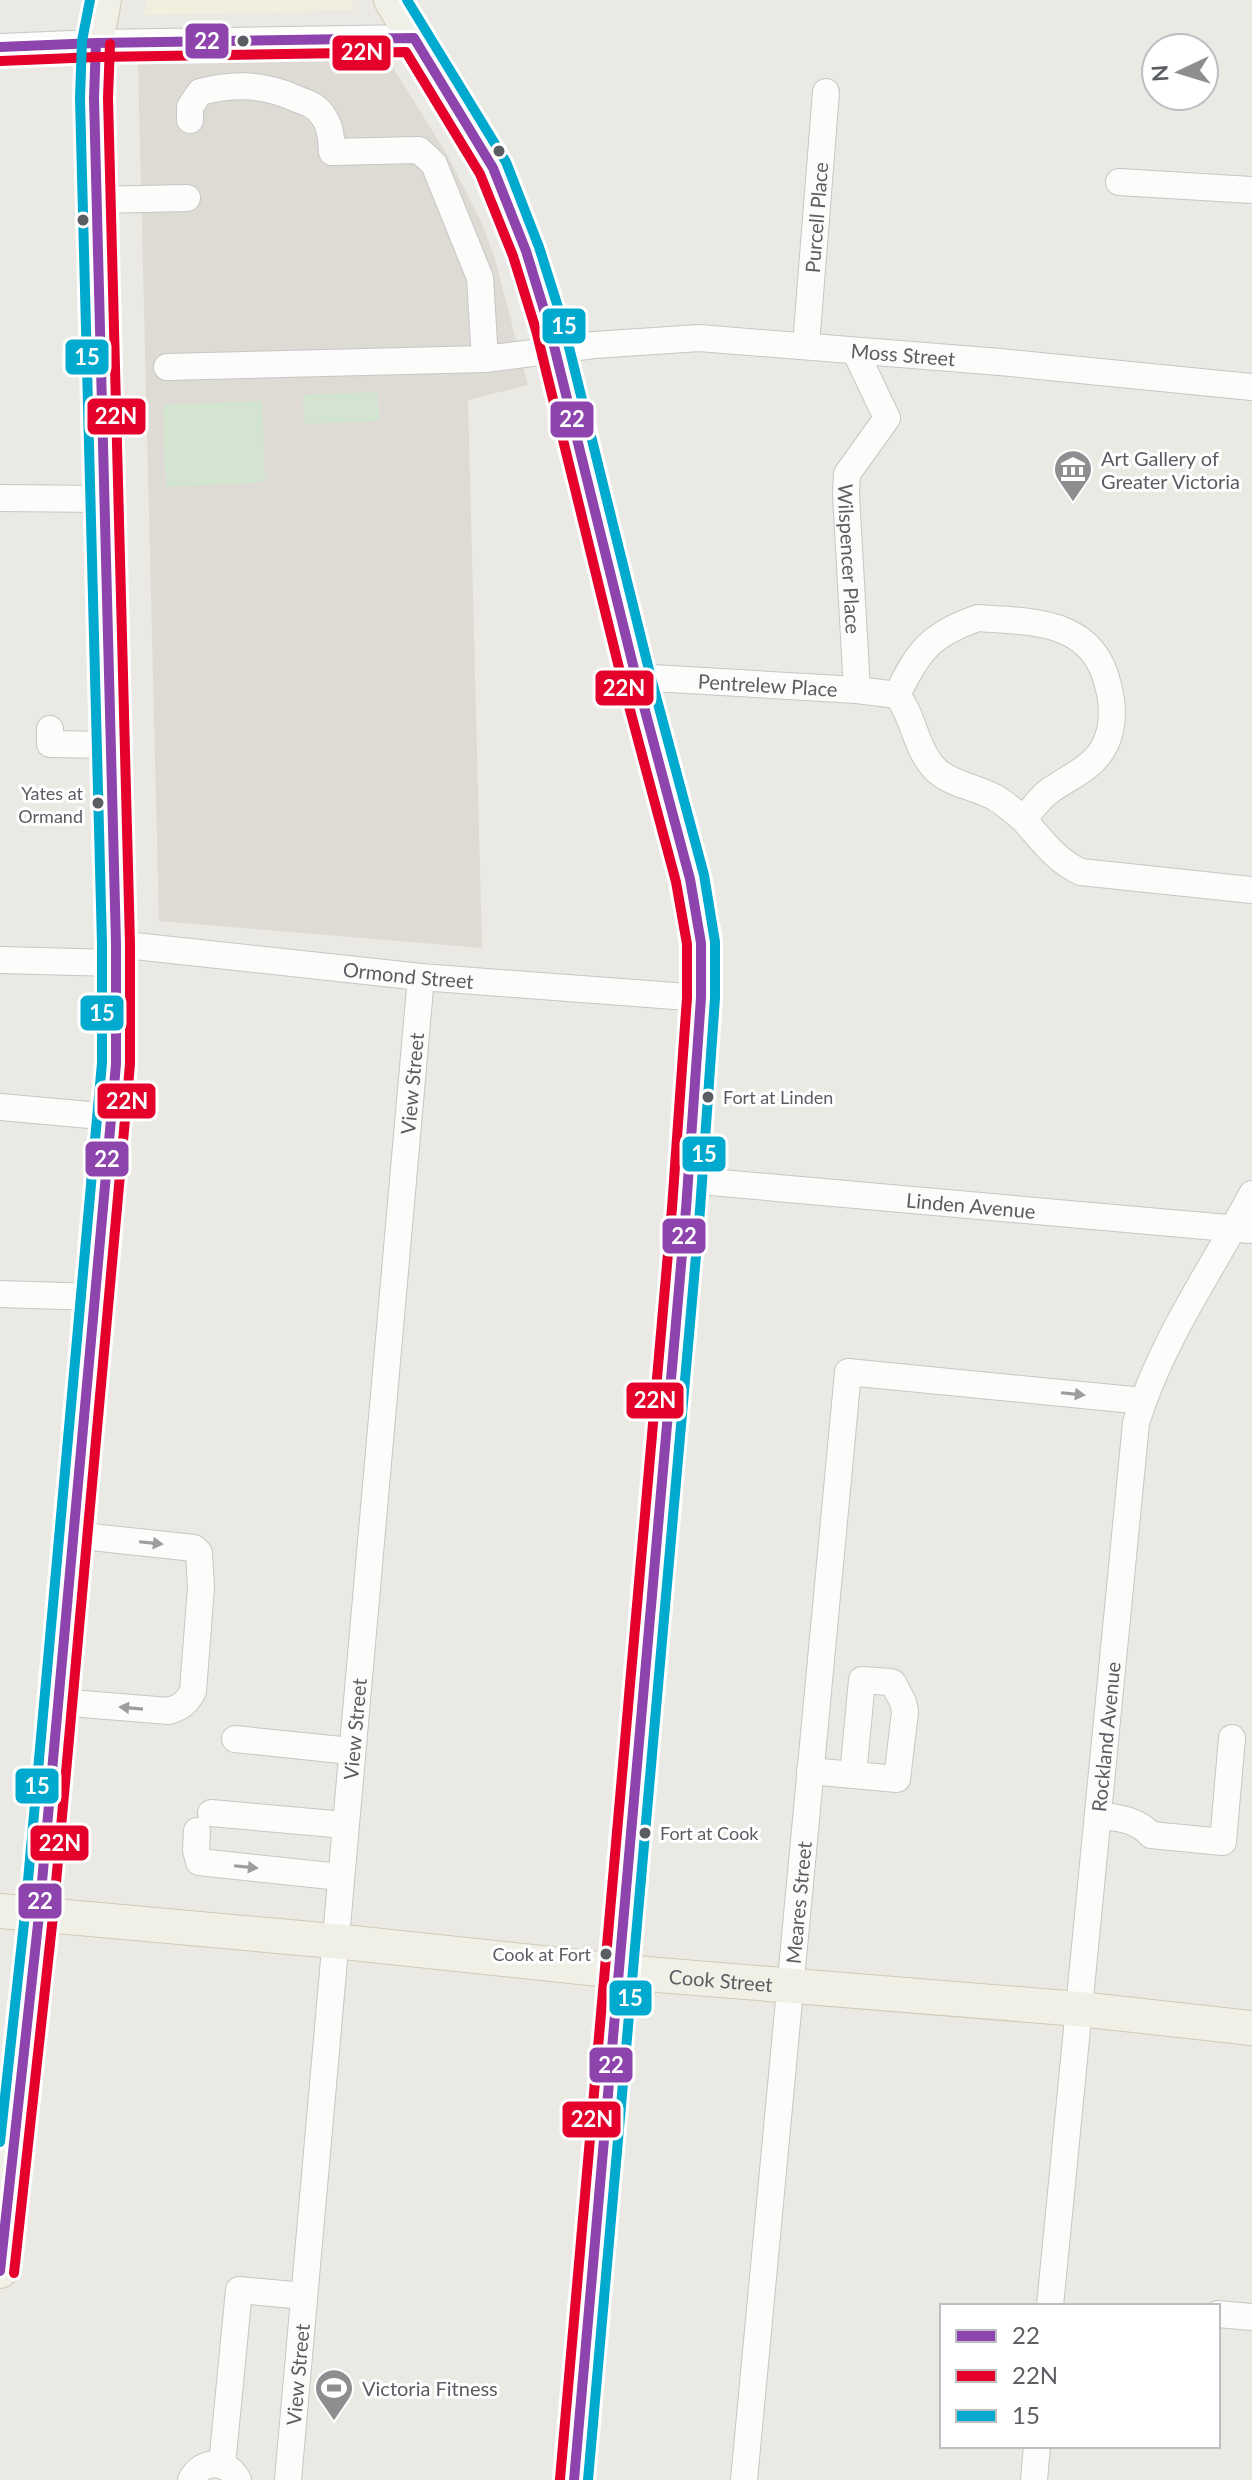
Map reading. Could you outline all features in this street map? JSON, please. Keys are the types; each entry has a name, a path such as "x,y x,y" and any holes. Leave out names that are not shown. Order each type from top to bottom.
{"main road":[{"path":"0,2271 39,1915 116,1064 116,954 94,98 96,43 104,0"},
{"path":"391,0 493,168 526,251 690,879 701,943 701,998 688,1180 574,2480"},
{"name":"Cook Street","path":"0,1911 334,1941 619,1972 1079,2009 1252,2028"}],"street":[{"path":"0,47 414,38"},
{"path":"259,42 259,87"},
{"path":"190,120 190,107 200,92 259,87 275,89 315,107 325,117 332,152 419,150 434,164 480,278 485,359"},
{"name":"Purcell Place","path":"806,345 826,92"},
{"path":"1119,182 1252,190"},
{"path":"96,200 187,198"},
{"name":"Moss Street","path":"167,367 485,359 554,349 699,338 1000,362 1252,387"},
{"name":"Wilspencer Place","path":"855,351 887,418 847,474 857,690"},
{"path":"0,498 104,499"},
{"path":"1023,819 1047,792 1077,775 1105,745 1113,705 1107,677 1098,658 1082,640 1063,628 1041,622 978,618 951,627 925,647 908,671 897,695 907,708 922,752 938,771 958,783 994,797 1023,819 1055,856 1081,872 1252,890"},
{"name":"Pentrelew Place","path":"636,677 897,695"},
{"path":"50,729 50,744 111,745"},
{"name":"Ormond Street","path":"0,960 116,954 701,998"},
{"name":"View Street","path":"288,2480 421,977"},
{"path":"0,1107 112,1117"},
{"name":"Linden Avenue","path":"688,1180 1243,1229"},
{"name":"Rockland Avenue","path":"1050,2304 1136,1423 1147,1385 1164,1350 1243,1229 1252,1194"},
{"path":"0,1294 95,1297"},
{"name":"Meares Street","path":"744,2480 848,1372 1143,1401"},
{"path":"58,1702 169,1711 180,1708 193,1691 201,1587 199,1553 194,1548 73,1535"},
{"path":"1098,1815 1135,1822 1151,1835 1223,1842 1232,1738"},
{"path":"235,1739 351,1751"},
{"path":"810,1771 853,1775"},
{"path":"340,1877 199,1862 196,1850 204,1822 345,1825"},
{"path":"191,2480 202,2467 209,2464 230,2472 239,2290 304,2296"},
{"path":"1220,2314 1252,2317"},
{"path":"1034,2480 1037,2448"}],"shaded area":[{"path":"147,0 350,0 356,10 144,15"},
{"path":"387,58 445,151 480,219 494,256 528,385 468,400 482,948 159,921 138,64"}],"green space":[{"path":"378,392 379,421 304,424 303,395"},
{"path":"262,401 265,482 166,487 163,405"}],"transit line":[{"name":"15","path":"0,2142 25,1914 102,1063 102,944 80,98 82,41 90,0"},
{"name":"15","path":"407,0 506,162 539,247 563,323 650,674 704,875 715,942 715,998 700,1210 588,2480"},
{"name":"22","path":"414,38 493,168 526,251 549,326 636,677 690,879 701,943 701,998 686,1209 574,2480"},
{"name":"22","path":"0,47 414,38"},
{"name":"22","path":"0,2271 39,1915 116,1064 116,944 94,98 96,43"},
{"name":"22N","path":"14,2273 53,1916 130,1064 130,944 108,98 110,44"},
{"name":"22N","path":"1,61 406,52 480,174 513,256 536,330 622,680 676,882 687,944 687,998 672,1208 560,2479"}],"place":[{"name":"Art Gallery of Greater Victoria","path":"1073,503"},
{"name":"Yates at Ormand","path":"98,803"},
{"name":"Fort at Linden","path":"708,1097"},
{"name":"Fort at Cook","path":"645,1833"},
{"name":"Cook at Fort","path":"606,1954"},
{"name":"Victoria Fitness","path":"334,2422"}]}
